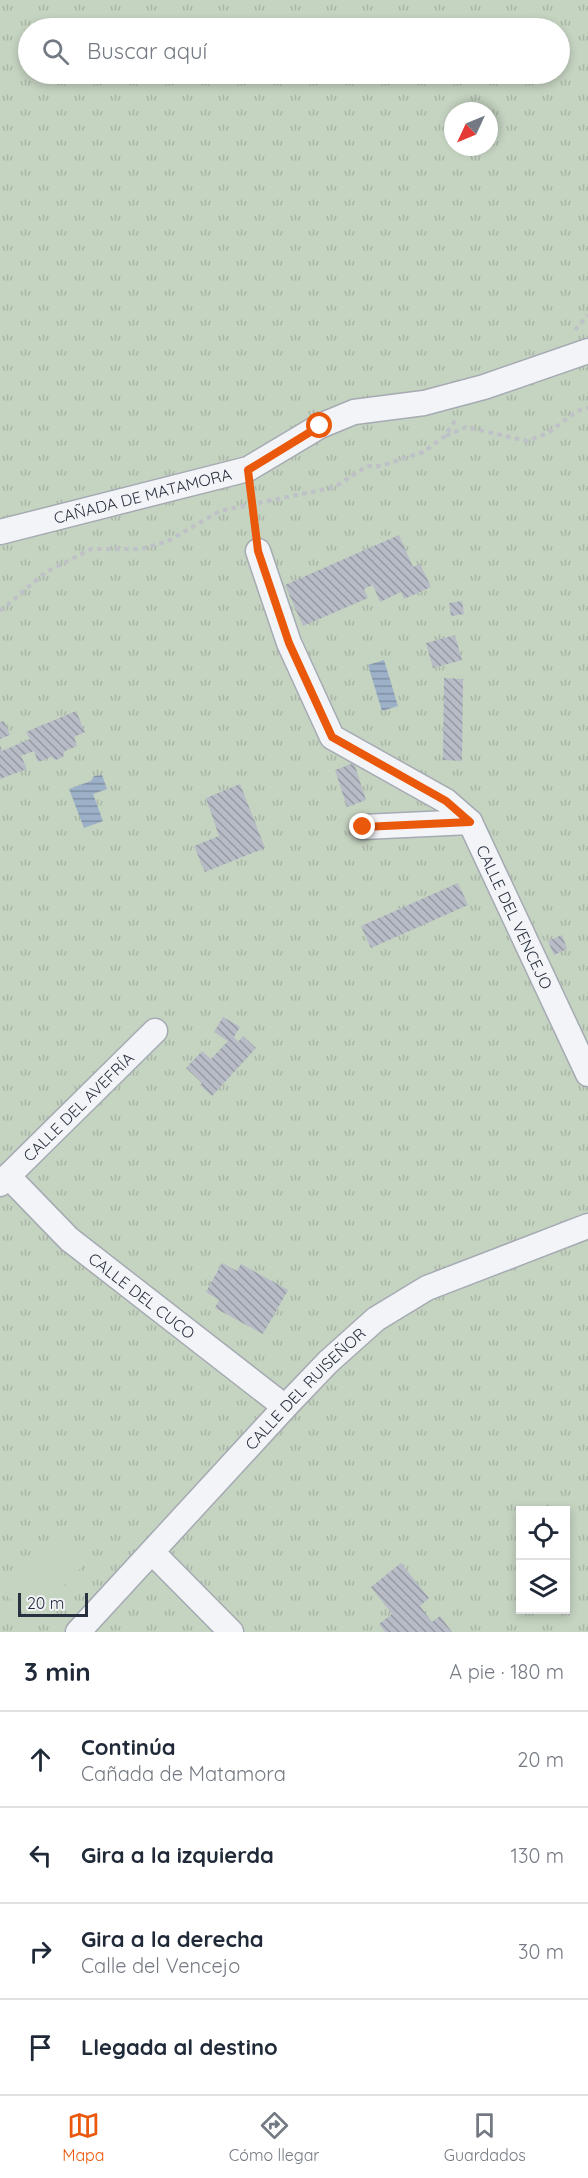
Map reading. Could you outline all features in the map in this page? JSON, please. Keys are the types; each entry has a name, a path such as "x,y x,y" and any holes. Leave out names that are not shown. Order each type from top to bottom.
{"street":[{"name":"CAÑADA DE MATAMORA","path":"0,532 248,470 320,426 354,411 424,403 484,387 588,351"},
{"path":"258,551 289,643 332,737 446,801 470,822"},
{"path":"363,827 470,822"},
{"name":"CALLE DEL VENCEJO","path":"470,822 588,1074"},
{"name":"CALLE DEL AVEFRÍA","path":"4,1180 156,1031"},
{"name":"CALLE DEL CUCO","path":"4,1180 69,1239 285,1407"},
{"name":"CALLE DEL RUISEÑOR","path":"78,1632 285,1407 328,1362 376,1319 427,1288 588,1226"},
{"path":"152,1552 231,1632"}],"path":[{"path":"574,331 588,315"},
{"path":"0,611 45,572 90,549 141,549 168,541 220,510 335,487 367,466 381,466 423,452 444,437 465,427 527,441 548,433 577,411 588,408"},
{"path":"444,437 459,415"},
{"path":"248,470 258,551"}],"green space":[{"path":"0,0 588,0 588,1632 0,1632"},
{"path":"62,1530 91,1557 32,1619 3,1592"}],"water":[{"path":"384,660 398,706 382,711 368,665"},
{"path":"102,775 107,789 93,794 103,821 84,828 69,789 91,781 94,776"}],"building":[{"path":"399,535 413,567 420,564 431,587 404,599 401,592 380,602 373,585 364,589 368,598 303,626 285,585"},
{"path":"462,601 464,614 451,616 449,603"},
{"path":"455,635 462,660 433,668 426,643"},
{"path":"444,678 463,679 462,761 443,760"},
{"path":"76,711 85,732 74,737 77,746 65,751 63,757 56,760 51,757 38,762 34,751 21,756 27,769 0,779 0,745 2,751 30,739 26,732"},
{"path":"4,721 10,735 0,739 0,722"},
{"path":"354,763 366,800 347,807 335,770"},
{"path":"240,784 265,848 205,872 194,846 219,836 206,798"},
{"path":"458,883 468,905 371,948 361,926"},
{"path":"562,935 567,949 554,955 548,941"},
{"path":"223,1017 240,1027 234,1037 238,1042 243,1036 256,1048 212,1096 186,1068 202,1051 211,1059 228,1041 214,1032"},
{"path":"222,1263 237,1271 241,1264 288,1290 263,1334 215,1308 219,1300 206,1292"},
{"path":"401,1563 429,1598 420,1606 432,1622 440,1616 452,1632 385,1632 379,1624 392,1614 371,1587"}],"route":[{"path":"320,426 248,470 258,551 289,643 332,737 446,801 470,822 363,827"}]}
